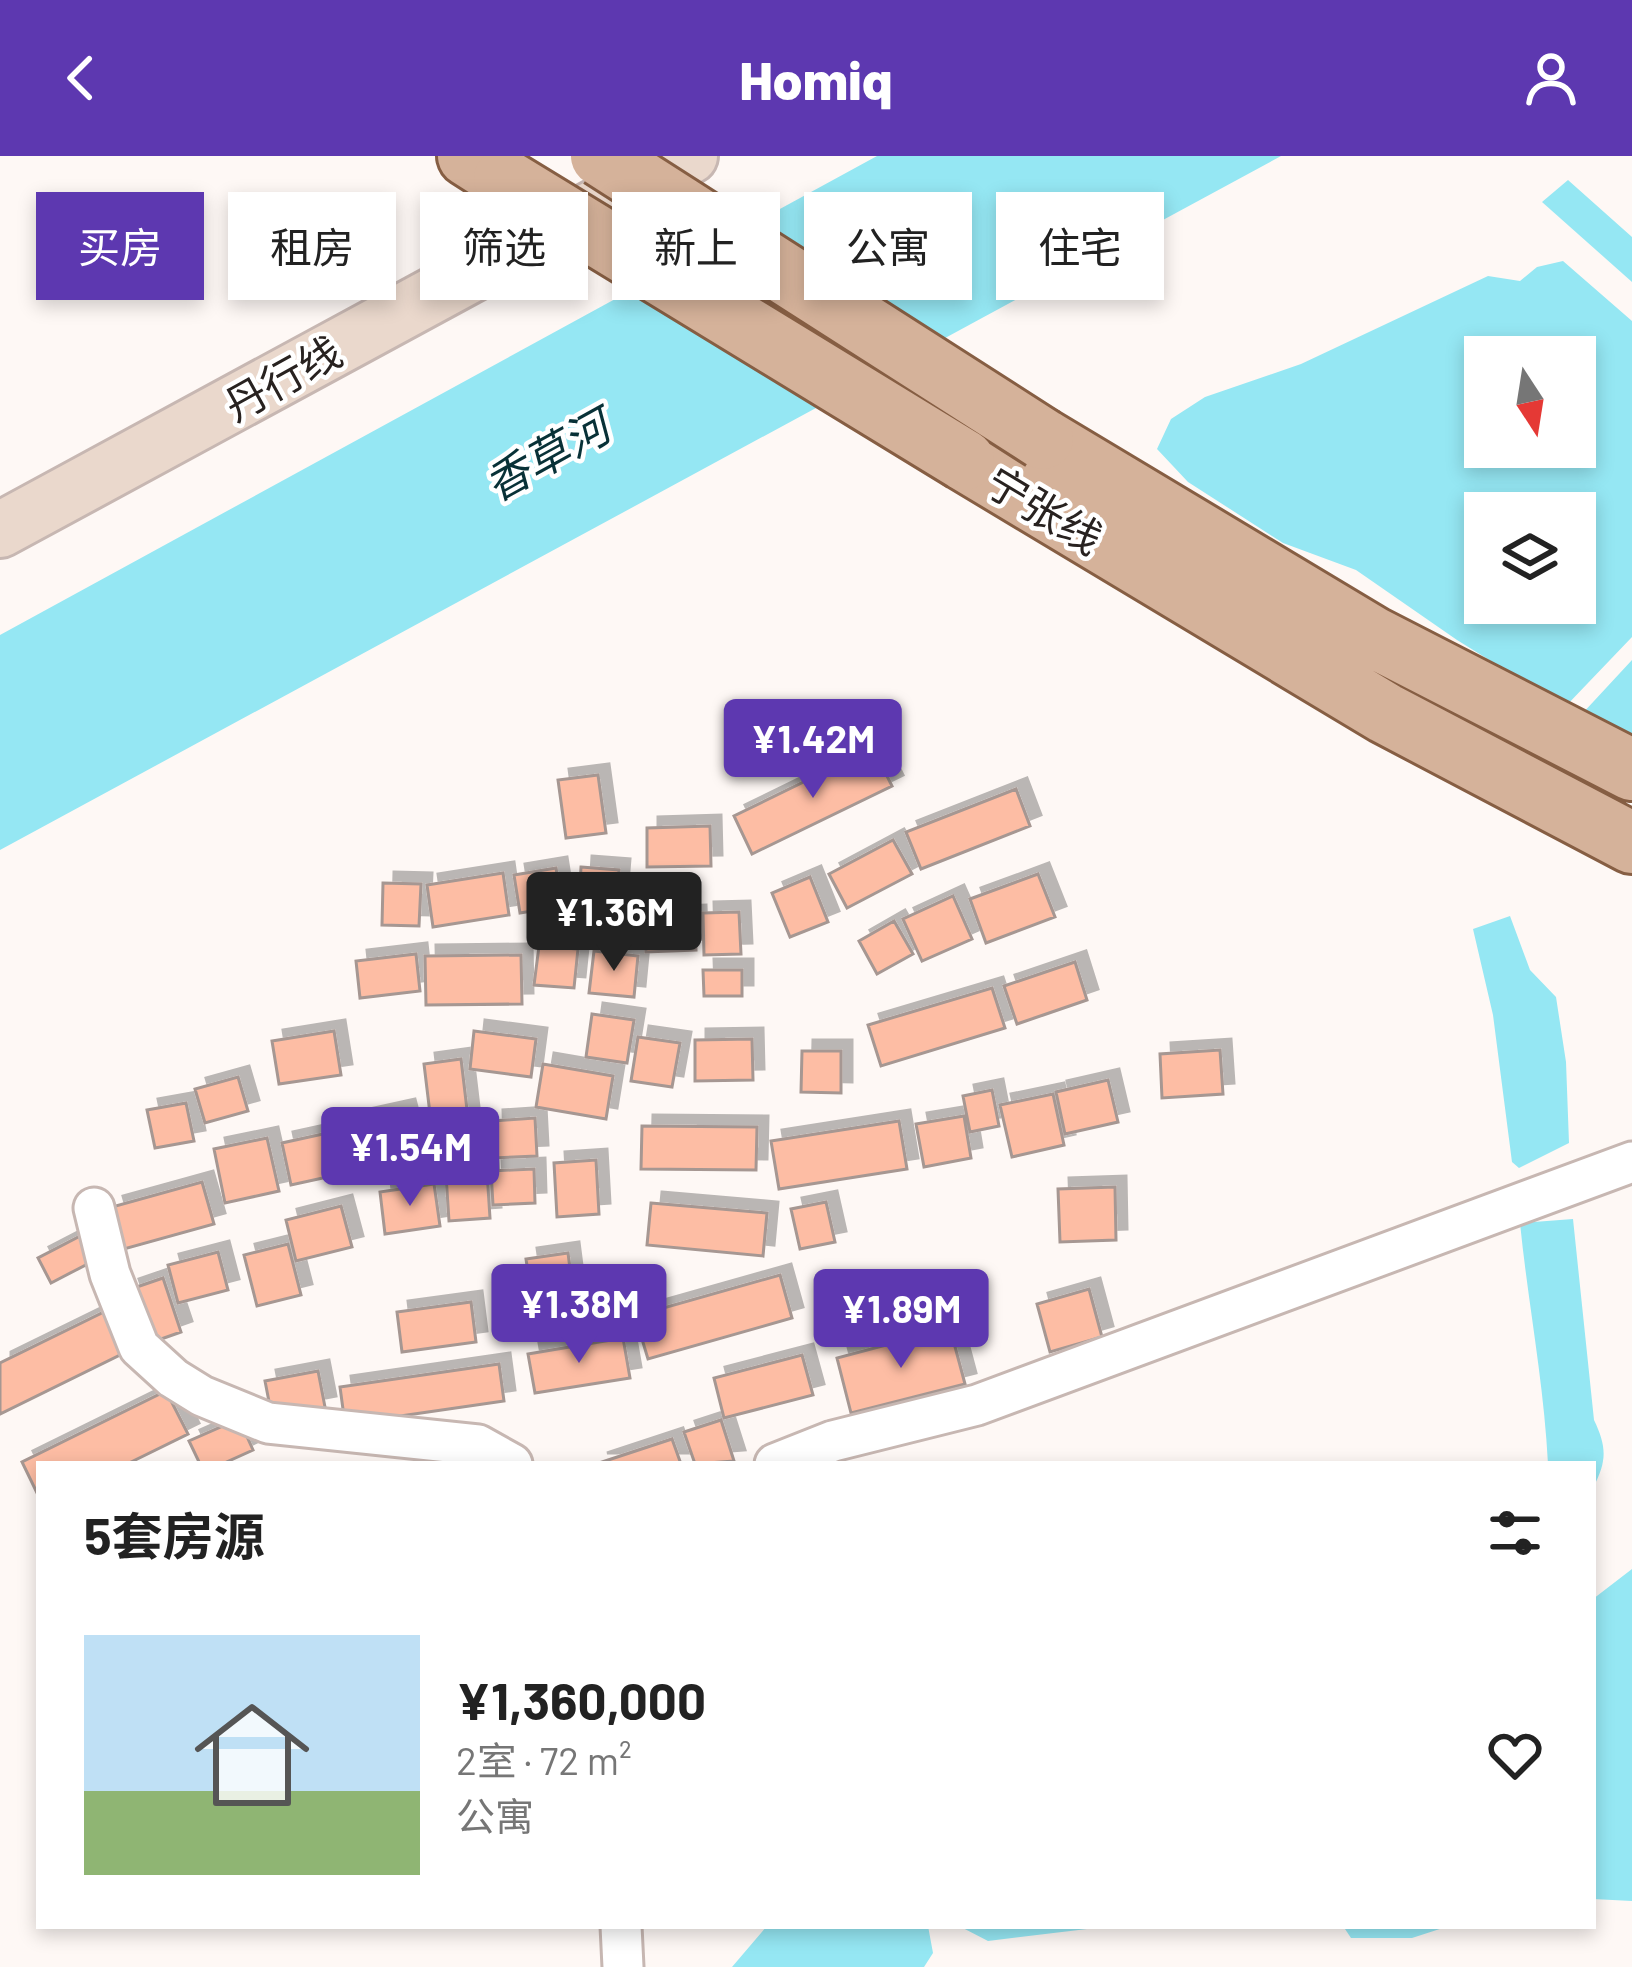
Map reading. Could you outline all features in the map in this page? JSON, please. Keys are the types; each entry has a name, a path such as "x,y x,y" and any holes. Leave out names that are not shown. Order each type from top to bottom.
{"main road":[{"name":"宁张线","path":"601,156 1043,439 1373,637 1632,770"},
{"name":"丹行线","path":"0,530 690,156"},
{"name":"宁张线","path":"486,168 1384,713 1632,843"}],"street":[{"path":"783,1461 833,1441 977,1406 1632,1162"},
{"path":"94,1208 110,1274 139,1347 202,1396 268,1423 478,1445 507,1461"},
{"path":"621,1929 623,1967"}],"water":[{"name":"香草河","path":"877,156 1281,156 1164,219 1164,192 996,192 996,300 1015,300 0,850 0,635 613,300 780,300 780,209 804,196 804,300 972,300 972,192 811,192"},
{"path":"1568,180 1632,237 1632,282 1542,202"},
{"path":"1563,261 1632,321 1632,637 1565,707 1356,570 1283,543 1188,482 1157,449 1171,419 1205,397 1301,364 1488,276 1520,281 1537,267"},
{"path":"1632,660 1632,743 1581,715"},
{"path":"1510,916 1530,970 1556,997 1566,1062 1569,1143 1519,1168 1512,1162 1493,1015 1473,929"},
{"path":"1573,1219 1594,1420 1603,1446 1596,1481 1596,1461 1548,1461 1520,1223"},
{"path":"1632,1569 1632,1901 1596,1899 1596,1597"},
{"path":"764,1929 929,1929 933,1953 924,1967 732,1967"},
{"path":"965,1929 1087,1929 988,1941"},
{"path":"1345,1929 1440,1929 1412,1938 1351,1938"}],"building":[{"path":"873,748 892,786 752,854 734,816"},
{"path":"598,775 606,833 566,838 558,780"},
{"path":"1016,789 1030,826 921,869 906,832"},
{"path":"710,826 711,866 647,867 647,828"},
{"path":"893,840 912,874 847,908 829,874"},
{"path":"581,867 619,870 616,905 579,902"},
{"path":"556,868 562,906 520,913 514,875"},
{"path":"503,873 509,915 433,927 427,885"},
{"path":"1038,874 1055,917 986,943 970,899"},
{"path":"810,877 828,922 790,937 772,893"},
{"path":"383,883 421,884 419,926 382,925"},
{"path":"953,896 972,939 922,961 903,919"},
{"path":"739,912 741,954 704,955 703,913"},
{"path":"695,916 696,950 646,952 644,918"},
{"path":"894,921 913,954 877,974 859,941"},
{"path":"539,946 578,949 574,988 534,985"},
{"path":"594,951 638,956 634,997 589,993"},
{"path":"416,954 420,991 360,998 356,961"},
{"path":"521,955 522,1004 426,1005 425,956"},
{"path":"1075,962 1087,1000 1017,1024 1004,986"},
{"path":"703,970 742,970 742,996 704,996"},
{"path":"992,988 1005,1028 881,1066 868,1025"},
{"path":"592,1014 634,1020 627,1063 586,1057"},
{"path":"334,1031 341,1075 279,1084 272,1041"},
{"path":"474,1031 536,1039 531,1077 470,1069"},
{"path":"638,1037 680,1043 672,1087 631,1081"},
{"path":"752,1039 753,1080 695,1081 695,1040"},
{"path":"1220,1050 1223,1094 1162,1098 1160,1054"},
{"path":"802,1051 841,1051 841,1093 801,1092"},
{"path":"461,1059 468,1118 431,1122 424,1064"},
{"path":"543,1064 613,1076 606,1119 536,1107"},
{"path":"238,1077 248,1111 205,1123 195,1089"},
{"path":"1108,1080 1118,1122 1065,1134 1056,1092"},
{"path":"992,1090 999,1126 970,1132 963,1096"},
{"path":"1053,1094 1064,1145 1012,1157 1000,1105"},
{"path":"186,1103 194,1141 155,1148 147,1110"},
{"path":"404,1110 415,1153 361,1166 350,1122"},
{"path":"964,1116 971,1158 924,1167 916,1124"},
{"path":"535,1118 537,1156 493,1158 492,1121"},
{"path":"899,1121 907,1169 779,1189 771,1141"},
{"path":"642,1126 757,1127 756,1170 641,1169"},
{"path":"341,1130 350,1172 291,1185 282,1143"},
{"path":"267,1138 279,1191 225,1203 214,1149"},
{"path":"596,1160 599,1214 557,1217 554,1163"},
{"path":"534,1169 535,1203 493,1205 491,1171"},
{"path":"487,1172 490,1218 449,1221 446,1175"},
{"path":"202,1182 214,1224 124,1249 112,1207"},
{"path":"434,1184 440,1226 385,1234 380,1192"},
{"path":"1115,1187 1116,1240 1060,1242 1058,1189"},
{"path":"826,1202 835,1242 800,1249 791,1209"},
{"path":"651,1203 767,1213 763,1256 647,1245"},
{"path":"341,1206 352,1247 296,1261 286,1220"},
{"path":"86,1233 99,1258 51,1283 38,1258"},
{"path":"288,1244 301,1295 257,1306 244,1255"},
{"path":"218,1252 228,1290 178,1303 168,1265"},
{"path":"568,1253 573,1292 532,1299 526,1259"},
{"path":"780,1275 792,1318 648,1359 635,1316"},
{"path":"163,1278 181,1332 147,1344 128,1290"},
{"path":"1089,1289 1102,1337 1050,1352 1037,1304"},
{"path":"471,1302 476,1342 402,1352 397,1312"},
{"path":"108,1310 128,1351 0,1414 0,1363"},
{"path":"950,1328 965,1384 851,1413 837,1358"},
{"path":"623,1338 630,1378 535,1393 528,1354"},
{"path":"802,1355 813,1395 724,1418 714,1378"},
{"path":"499,1364 504,1401 345,1424 340,1387"},
{"path":"318,1371 325,1407 272,1417 265,1381"},
{"path":"166,1391 188,1434 133,1461 36,1461 36,1491 22,1462"},
{"path":"239,1419 253,1450 229,1461 199,1461 189,1441"},
{"path":"721,1420 734,1461 694,1461 684,1432"},
{"path":"672,1439 680,1461 605,1461"}]}
